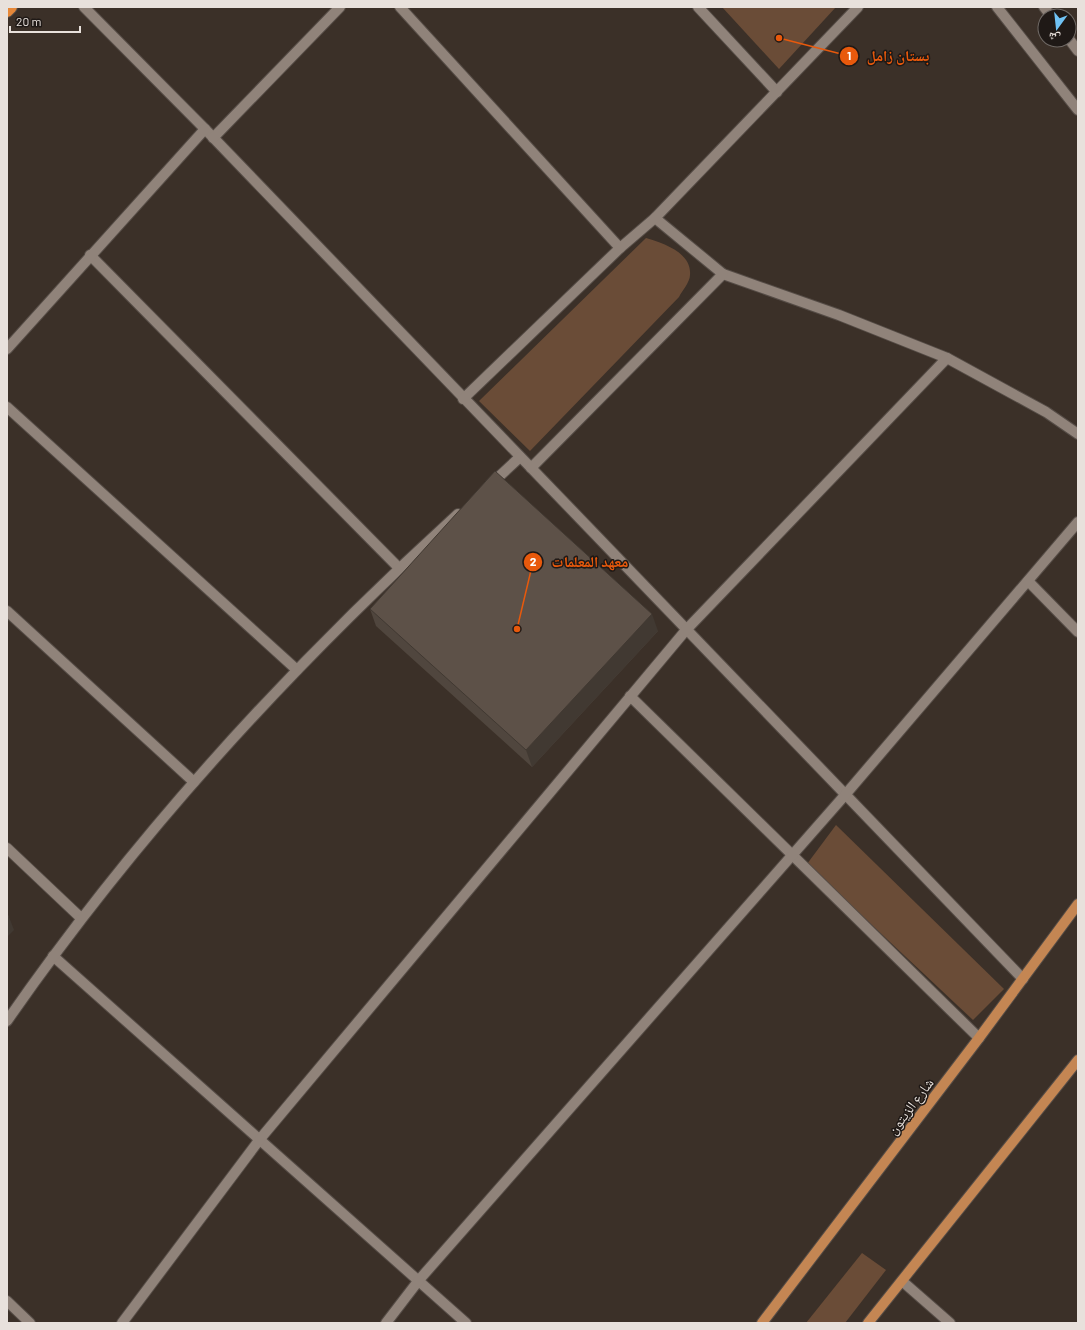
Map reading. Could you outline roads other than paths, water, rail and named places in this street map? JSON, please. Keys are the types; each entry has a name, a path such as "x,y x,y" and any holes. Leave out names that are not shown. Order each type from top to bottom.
{"highway":[{"path":"7,11 11,7"}],"main road":[{"name":"شارع الزيتون","path":"762,1323 979,1038 1078,904"},
{"path":"868,1323 1078,1060"}],"street":[{"path":"84,7 213,138 1023,979"},
{"path":"213,138 340,7"},
{"path":"400,7 620,248"},
{"path":"698,7 777,92"},
{"path":"463,398 620,248 655,218 858,7"},
{"path":"997,7 1078,110"},
{"path":"7,349 204,129"},
{"path":"655,218 723,274 839,315 947,358 1046,412 1078,434"},
{"path":"90,255 398,568"},
{"path":"531,468 723,274"},
{"path":"122,1323 260,1139 686,630 947,358"},
{"path":"7,407 296,670"},
{"path":"480,494 520,457"},
{"path":"7,1021 81,918 194,782 296,670 398,568 468,505"},
{"path":"386,1323 418,1280 792,856 1078,522"},
{"path":"1028,581 1078,632"},
{"path":"7,611 194,782"},
{"path":"630,696 979,1038"},
{"path":"7,848 81,918"},
{"path":"53,956 466,1323"},
{"path":"902,1281 950,1323"},
{"path":"7,1301 30,1323"}],"place":[{"name":"بستان زامل","path":"779,38"},
{"name":"معهد المعلمات","path":"517,629"}]}
